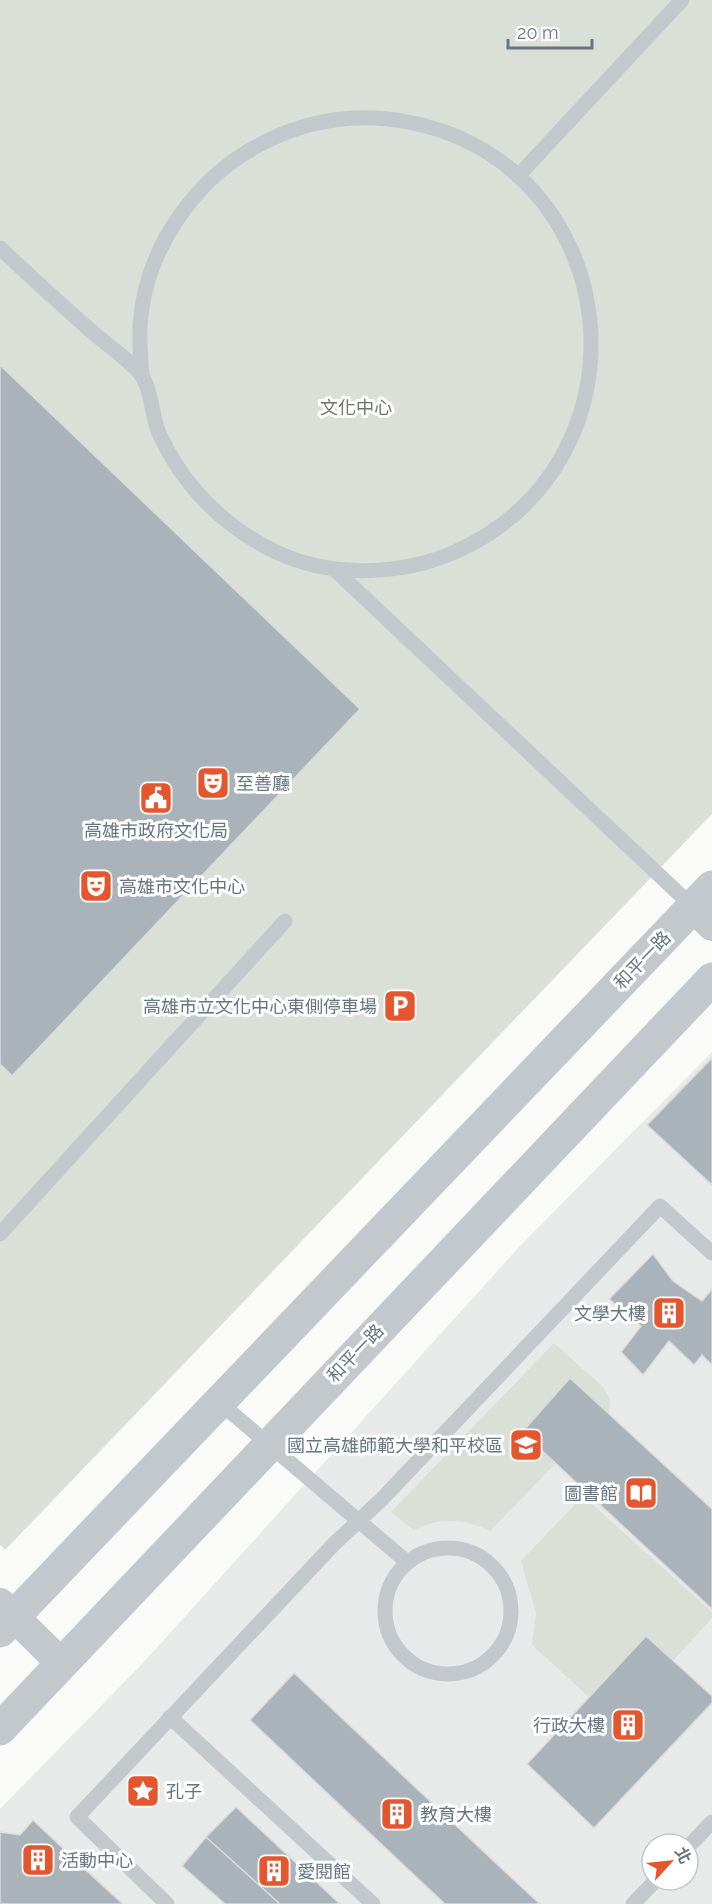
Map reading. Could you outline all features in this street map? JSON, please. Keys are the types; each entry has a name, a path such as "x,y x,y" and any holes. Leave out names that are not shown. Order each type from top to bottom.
{"street":[{"name":"和平一路","path":"4,1616 219,1402 706,907"},
{"name":"和平一路","path":"0,1729 712,979"},
{"path":"4,1616 61,1663"}],"lane":[{"path":"518,176 682,0"},
{"path":"381,117 431,127 477,146 518,176 553,216 577,262 590,313 592,366 581,417 559,464 527,506 486,538 438,560 387,571 334,569 279,553 228,524 187,482 158,431 142,375 140,324 150,275 170,229 200,189 238,156 282,132 331,119 381,117"},
{"path":"3,257 142,375"},
{"path":"334,569 706,907"},
{"path":"0,1234 285,921"},
{"path":"167,1904 77,1817 660,1206 712,1253"},
{"path":"219,1402 407,1562"},
{"path":"446,1547 467,1549 486,1559 500,1574 509,1593 512,1615 507,1635 496,1653 480,1666 460,1674 439,1674 419,1668 402,1655 390,1638 385,1618 386,1597 393,1578 407,1562 425,1551 446,1547"},
{"path":"170,1717 372,1904"},
{"path":"700,1834 712,1822"},
{"path":"633,1904 644,1892"}],"shaded area":[{"name":"國立高雄師範大學和平校區","path":"712,1052 712,1904 0,1904 0,1809 142,1664 520,1246"}],"green space":[{"name":"文化中心","path":"0,0 712,0 712,814 5,1550 0,1545"},
{"path":"554,1343 602,1386 610,1399 609,1414 570,1379 556,1463 490,1531 471,1524 452,1521 433,1523 414,1530 391,1512"},
{"path":"583,1496 712,1612 712,1618 673,1661 646,1637 589,1697 532,1645 536,1613 521,1561"}],"building":[{"name":"高雄市文化中心","path":"0,365 360,709 12,1076 0,1064"},
{"path":"712,1058 712,1185 647,1125"},
{"name":"文學大樓","path":"653,1254 673,1281 702,1301 712,1289 712,1365 702,1355 694,1365 669,1341 643,1375 621,1352 641,1326 609,1299"},
{"name":"圖書館","path":"570,1378 712,1509 712,1609 522,1432"},
{"name":"行政大樓","path":"646,1636 712,1696 712,1703 594,1828 527,1764"},
{"name":"教育大樓","path":"294,1673 540,1904 445,1904 250,1720"},
{"name":"愛閱館","path":"236,1807 340,1904 280,1904 206,1837"},
{"name":"活動中心","path":"33,1820 123,1904 0,1904 0,1832 20,1835"},
{"path":"206,1837 280,1904 225,1904 182,1866"}],"place":[{"name":"至善廳","path":"213,783"},
{"name":"高雄市政府文化局","path":"156,798"},
{"name":"高雄市文化中心","path":"96,886"},
{"name":"高雄市立文化中心東側停車場","path":"400,1006"},
{"name":"文學大樓","path":"669,1313"},
{"name":"國立高雄師範大學和平校區","path":"526,1445"},
{"name":"圖書館","path":"641,1493"},
{"name":"行政大樓","path":"628,1725"},
{"name":"孔子","path":"143,1791"},
{"name":"教育大樓","path":"397,1814"},
{"name":"活動中心","path":"38,1860"},
{"name":"愛閱館","path":"274,1871"}]}
